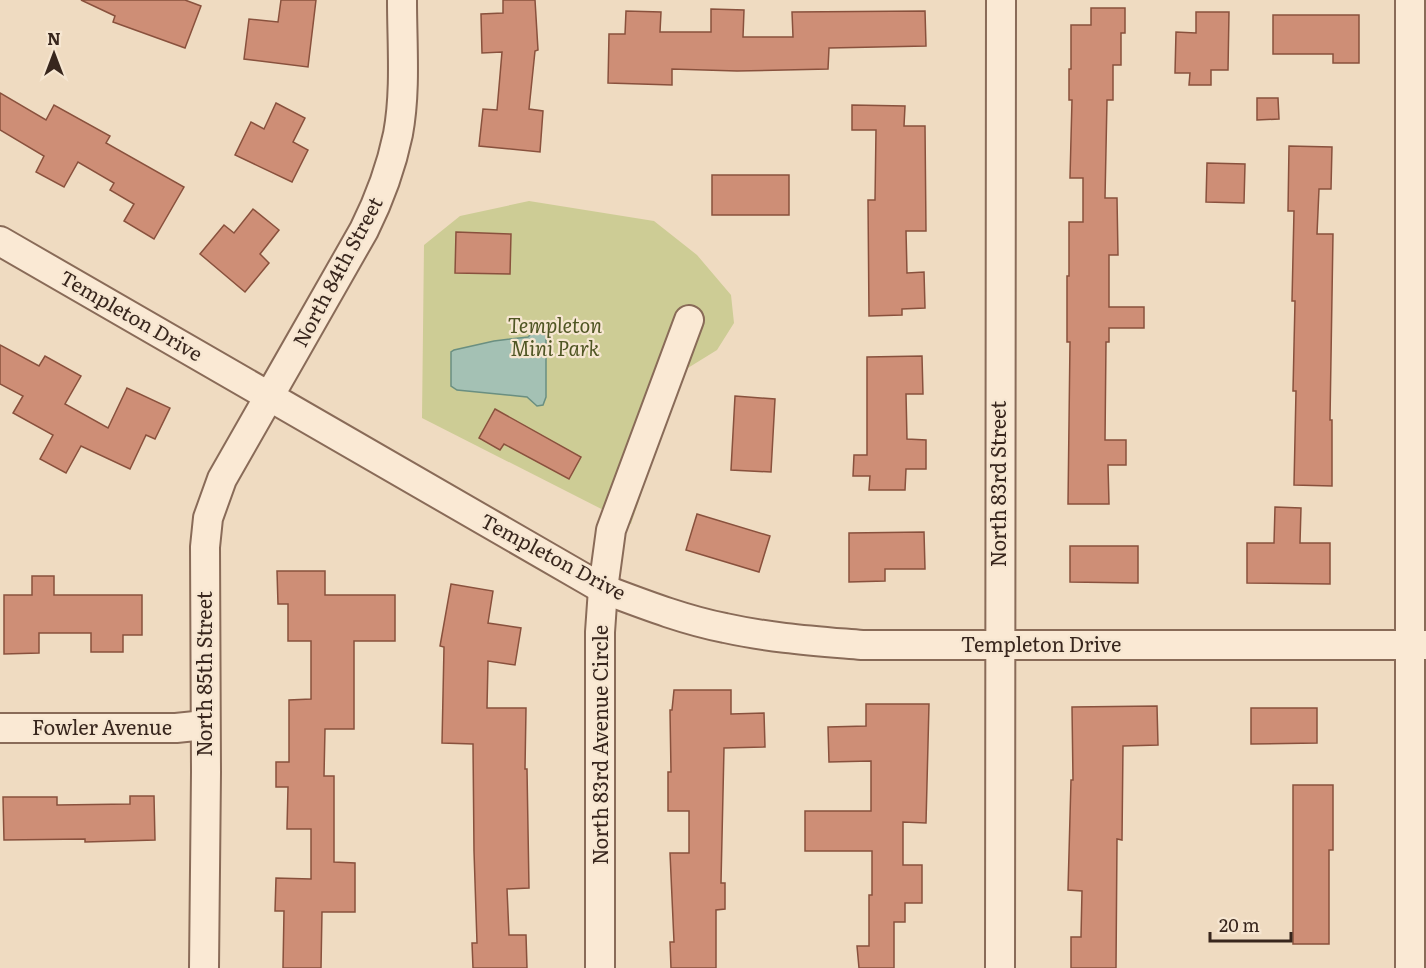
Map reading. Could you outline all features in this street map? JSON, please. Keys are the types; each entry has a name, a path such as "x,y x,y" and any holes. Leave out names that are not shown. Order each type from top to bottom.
{"street":[{"name":"North 84th Street","path":"270,396 364,230 377,204 390,166 398,133 402,93 402,0"},
{"name":"North 83rd Street","path":"1000,0 1000,968"},
{"path":"1410,0 1418,645 1410,968"},
{"name":"Templeton Drive","path":"0,241 603,589 645,605 724,628 774,637 862,645 1418,645"},
{"name":"North 83rd Avenue Circle","path":"600,968 600,632 611,530 690,320"},
{"name":"North 85th Street","path":"204,968 206,772 204,547 208,518 222,478 270,396"},
{"name":"Fowler Avenue","path":"0,728 176,728 204,725"}],"green space":[{"name":"Templeton Mini Park","path":"529,201 654,221 697,255 731,295 734,323 717,350 683,371 631,524 422,418 424,245 460,216"}],"shaded area":[{"path":"539,326 544,329 546,335 546,397 543,405 537,406 527,397 457,390 451,386 451,352 494,341 528,337"}],"building":[{"path":"81,0 185,0 201,6 185,48 113,22 115,16"},
{"path":"281,0 316,0 308,67 244,59 249,19 278,22"},
{"path":"503,0 535,0 538,50 535,51 529,109 543,111 540,152 479,146 483,109 497,110 502,52 482,53 481,14 503,13"},
{"path":"1091,8 1125,8 1125,33 1121,33 1121,65 1113,65 1113,100 1107,100 1105,198 1117,198 1118,255 1109,255 1109,307 1144,307 1144,328 1109,328 1109,342 1106,342 1105,440 1126,440 1126,465 1108,465 1109,504 1068,504 1070,342 1067,342 1067,276 1069,276 1069,222 1083,222 1083,178 1070,178 1071,25 1091,25"},
{"path":"711,9 744,10 743,37 793,37 792,12 925,11 926,46 829,48 828,69 737,71 672,69 672,85 608,83 609,34 625,34 626,11 661,12 660,32 711,32"},
{"path":"1196,12 1229,12 1228,70 1211,70 1211,85 1189,85 1190,73 1175,73 1176,32 1196,33"},
{"path":"1273,15 1359,15 1359,63 1333,63 1333,54 1273,54"},
{"path":"0,93 46,120 54,105 110,136 106,143 184,187 154,239 124,221 134,204 110,190 114,183 78,162 64,187 36,172 44,156 0,130"},
{"path":"1257,98 1278,98 1279,119 1257,120"},
{"path":"276,103 305,118 293,142 308,150 292,182 235,155 251,122 264,129"},
{"path":"852,105 905,106 904,126 925,126 926,231 906,231 907,273 924,272 925,308 902,309 902,315 869,316 868,200 875,200 876,130 852,130"},
{"path":"1289,146 1332,147 1331,189 1319,189 1317,234 1333,234 1330,420 1332,420 1332,486 1294,485 1296,391 1293,391 1295,301 1292,301 1294,211 1288,211"},
{"path":"1207,163 1245,164 1244,203 1206,202"},
{"path":"712,175 789,175 789,215 712,215"},
{"path":"253,209 279,230 260,254 269,263 245,292 200,254 224,225 234,233"},
{"path":"456,232 511,234 510,274 455,273"},
{"path":"0,345 39,366 45,356 81,376 65,404 108,428 127,388 170,408 155,439 146,435 130,469 81,446 66,473 40,459 53,435 13,413 23,396 0,384"},
{"path":"922,356 923,394 906,394 907,439 926,440 926,469 906,469 905,490 869,490 870,476 853,476 854,455 867,455 867,357"},
{"path":"735,396 775,399 771,472 731,470"},
{"path":"495,409 581,457 569,479 504,444 500,450 479,438"},
{"path":"1275,507 1301,508 1300,543 1330,543 1330,584 1247,583 1247,543 1274,543"},
{"path":"697,514 770,536 759,572 686,550"},
{"path":"924,532 925,569 885,569 885,581 849,582 849,533"},
{"path":"1070,546 1138,546 1138,583 1070,582"},
{"path":"277,571 325,571 325,595 395,595 395,641 354,641 354,729 325,729 324,776 334,776 334,862 355,863 355,912 322,912 321,968 283,968 284,911 275,911 276,878 311,879 311,829 287,829 288,787 276,787 276,762 289,762 289,700 311,699 311,641 288,641 288,604 278,604"},
{"path":"32,576 54,576 54,595 142,595 142,635 123,635 123,652 91,652 91,633 39,633 39,653 4,654 4,595 32,595"},
{"path":"451,584 493,591 488,623 521,628 515,665 488,661 487,708 526,708 525,769 527,769 529,888 507,889 509,935 526,935 527,968 473,968 472,943 477,943 473,744 442,743 444,647 440,646"},
{"path":"674,690 731,690 731,714 764,713 765,747 724,748 721,883 725,883 725,909 716,910 716,968 671,968 670,942 674,942 670,853 689,853 689,811 668,811 668,772 671,772 670,710 672,710"},
{"path":"866,704 929,704 926,823 903,822 903,865 922,865 922,903 905,903 905,922 894,922 894,968 859,968 857,946 869,946 872,851 805,851 805,811 871,811 871,761 829,762 828,727 866,726"},
{"path":"1157,706 1158,745 1123,746 1122,840 1117,839 1116,968 1071,968 1071,937 1081,937 1082,891 1068,890 1071,780 1073,780 1072,707"},
{"path":"1251,708 1317,708 1317,743 1251,744"},
{"path":"1293,785 1333,785 1333,850 1329,850 1329,944 1293,944"},
{"path":"130,796 154,796 155,840 85,842 85,839 4,840 3,797 57,797 57,805 130,804"}]}
